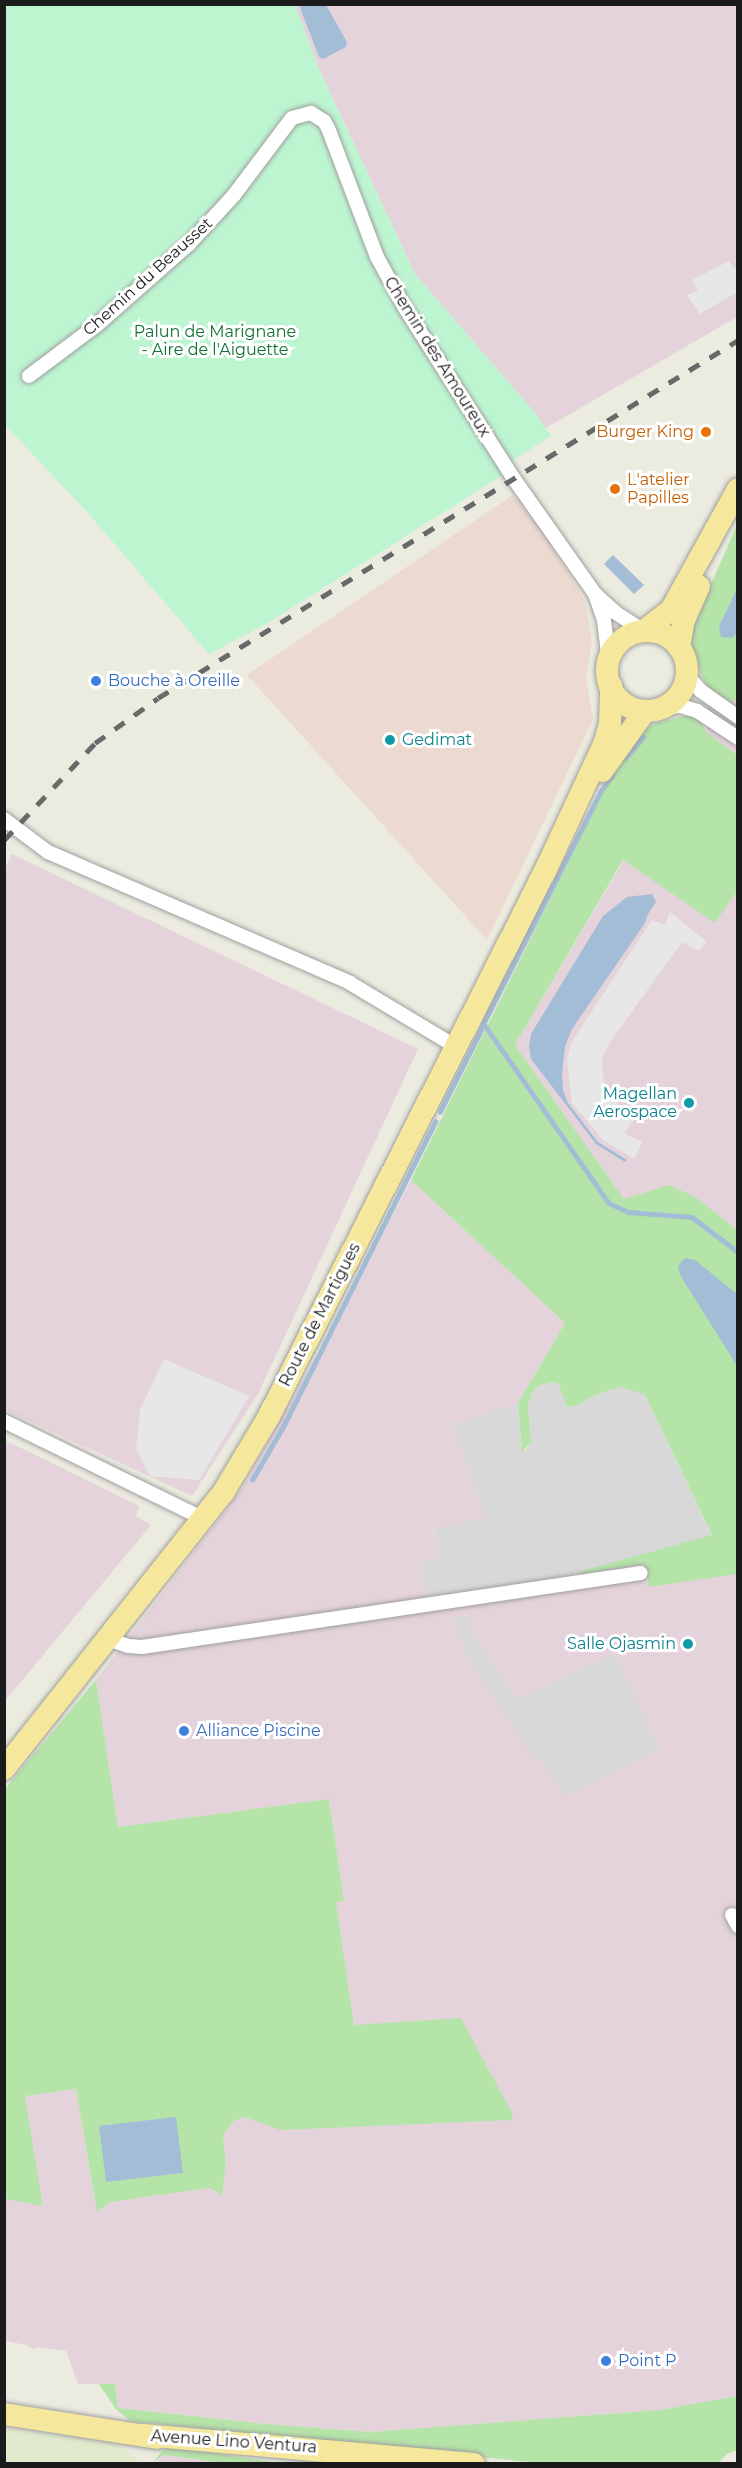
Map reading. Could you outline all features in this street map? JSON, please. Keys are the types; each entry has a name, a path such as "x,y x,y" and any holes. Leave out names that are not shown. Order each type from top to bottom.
{"main road":[{"path":"644,631 663,635 679,647 684,655 687,675 680,694 654,709 624,703 610,686 609,662 621,641 644,631 671,610 738,491"},
{"path":"679,647 684,620 738,491"},
{"name":"Route de Martigues","path":"4,1769 204,1519 223,1493 269,1416 546,869 605,742 610,723 610,686"},
{"name":"Route de Martigues","path":"546,869 605,767 654,709"},
{"name":"Route de Martigues","path":"4,1761 38,1725"},
{"path":"4,2414 143,2435"},
{"name":"Avenue Lino Ventura","path":"143,2435 190,2444 333,2463"},
{"name":"Avenue Lino Ventura","path":"143,2435 474,2463"}],"street":[{"name":"Chemin du Beausset","path":"29,376 96,325 189,244 234,195 292,118 304,113"},
{"name":"Chemin des Amoureux","path":"304,113 318,116 328,128 377,257 405,308 514,479 595,594 616,613 644,631"},
{"name":"Chemin des Amoureux","path":"595,594 604,620 609,662"},
{"path":"687,675 701,691 738,717"},
{"path":"654,709 681,706 697,711 738,738"},
{"path":"4,819 48,852 350,983 455,1046"},
{"path":"4,1421 204,1519"},
{"path":"108,1639 128,1646 142,1647 641,1573"}],"shaded area":[{"path":"295,5 737,5 737,317 544,429 535,413 415,274 318,67"},
{"path":"729,261 734,269 737,268 737,292 700,314 687,295 698,291 692,280"},
{"path":"513,495 543,532 585,601 592,641 586,678 593,719 487,940 247,675"},
{"path":"737,597 737,1230 697,1198 624,1199 515,1045 624,860 706,732 713,667"},
{"path":"12,854 418,1049 258,1394 192,1496 5,1410 4,870"},
{"path":"670,912 707,942 699,951 682,942 610,1042 602,1058 603,1077 608,1092 622,1109 636,1117 624,1133 642,1142 634,1159 603,1140 572,1103 567,1060 571,1043 652,920 665,925"},
{"path":"411,1180 565,1323 518,1403 453,1424 485,1517 433,1529 440,1557 420,1563 425,1595 645,1564 649,1586 737,1574 737,2396 660,2410 370,2432 266,2424 118,2408 115,2384 78,2384 66,2351 39,2347 33,2349 27,2345 5,2341 4,2199 43,2205 24,2096 76,2089 97,2212 110,2202 210,2188 222,2195 226,2163 223,2135 234,2121 245,2117 257,2121 512,2120 461,2019 354,2026 336,1902 344,1901 329,1799 118,1827 96,1680 240,1492 356,1285","holes":["467,1615 473,1633 516,1699 615,1653 660,1749 564,1796 541,1759 534,1760 467,1657 453,1617"]},
{"path":"164,1359 249,1396 199,1480 150,1476 136,1449 140,1410"},
{"path":"551,1382 558,1384 567,1406 573,1407 600,1393 621,1387 645,1395 712,1536 581,1571 581,1574 425,1595 420,1563 440,1557 433,1528 485,1517 453,1424 518,1403 522,1451 525,1451 531,1442 528,1407 531,1394 538,1386"},
{"path":"5,1440 139,1506 136,1516 151,1525 5,1701"},
{"path":"468,1615 473,1633 516,1699 615,1653 660,1749 564,1797 541,1760 534,1761 467,1657 452,1617"},
{"path":"164,2455 223,2463 155,2464"}],"green space":[{"name":"Palun de Marignane - Aire de l'Aiguette","path":"295,4 318,67 415,274 535,413 551,436 509,463 503,475 266,624 209,654 89,514 5,425 5,5"},
{"path":"737,525 738,700 735,699 731,705 709,688 703,679 691,641 691,630"},
{"path":"687,715 700,719 706,732 737,755 737,891 715,923 623,860 515,1045 624,1199 669,1185 697,1198 737,1230 737,1574 649,1587 645,1564 581,1574 581,1571 712,1535 645,1395 621,1387 600,1393 573,1407 567,1406 558,1384 551,1382 538,1386 531,1394 528,1407 531,1442 522,1452 518,1403 565,1323 411,1180 617,764 637,733 654,724"},
{"path":"96,1680 118,1827 329,1799 344,1901 336,1902 354,2025 461,2018 513,2115 512,2120 280,2130 245,2117 234,2121 223,2135 226,2163 222,2195 210,2188 110,2202 97,2212 76,2089 25,2096 43,2206 5,2199 5,1789"},
{"path":"99,2384 115,2384 118,2408 266,2424 370,2432 660,2410 737,2396 737,2450 727,2454 718,2463 540,2463 130,2421 115,2408"},
{"path":"5,2428 116,2443 137,2458 138,2463 5,2464"},
{"path":"169,2447 280,2463 223,2463 164,2455 154,2462 161,2452"}],"water":[{"path":"299,5 326,5 347,42 346,47 323,59 319,57"},
{"path":"613,555 644,585 634,594 604,564"},
{"path":"737,589 737,632 733,638 721,637 719,626"},
{"path":"652,894 656,902 645,923 572,1029 565,1047 562,1074 563,1091 568,1103 598,1142 627,1160 625,1162 596,1144 531,1059 529,1047 531,1034 603,916 627,897"},
{"path":"685,1258 695,1260 737,1294 737,1366 680,1275 678,1266"},
{"path":"176,2117 183,2173 106,2182 99,2126"}],"waterway":[{"path":"625,758 643,737"},
{"path":"613,775 602,790 484,1024 609,1203 628,1212 692,1217 738,1252"},
{"path":"440,1112 484,1024"},
{"path":"252,1480 284,1425 435,1122"}],"railway":[{"path":"4,840 95,743 158,698 738,340"}],"place":[{"name":"Burger King","path":"706,432"},
{"name":"L'atelier Papilles","path":"615,489"},
{"name":"Bouche à Oreille","path":"96,681"},
{"name":"Gedimat","path":"390,740"},
{"name":"Magellan Aerospace","path":"689,1103"},
{"name":"Salle Ojasmin","path":"688,1644"},
{"name":"Alliance Piscine","path":"184,1731"},
{"name":"Point P","path":"606,2361"}]}
